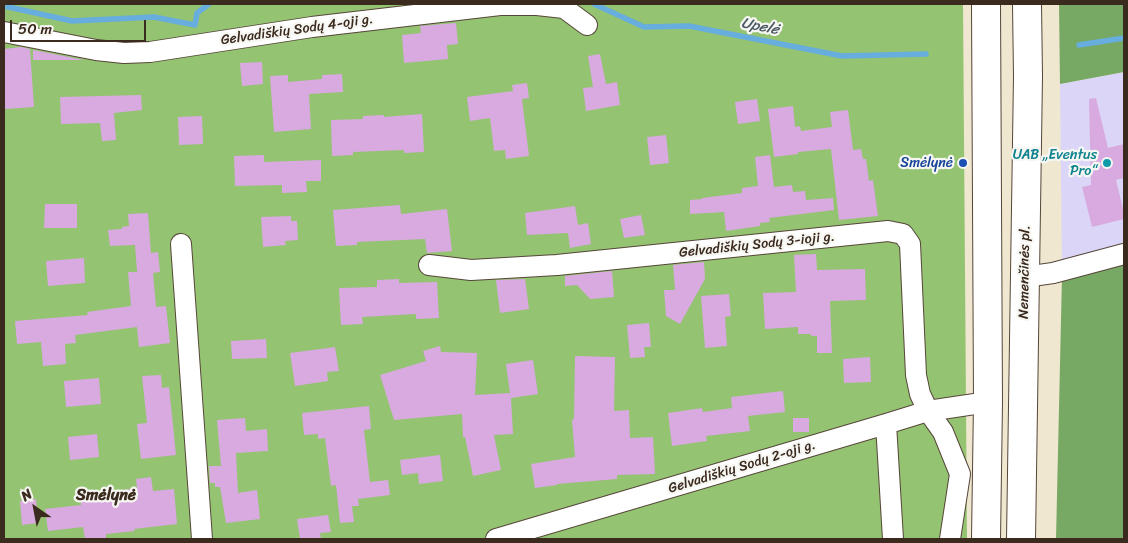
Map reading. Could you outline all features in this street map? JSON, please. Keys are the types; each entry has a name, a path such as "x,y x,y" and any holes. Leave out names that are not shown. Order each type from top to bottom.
{"main road":[{"path":"986,4 988,402 986,539"},
{"name":"Nemenčinės pl.","path":"1021,539 1028,4"}],"street":[{"name":"Gelvadiškių Sodų 4-oji g.","path":"4,32 96,50 124,53 150,52 312,27 500,5 537,5 564,8 587,25"},
{"name":"Gelvadiškių Sodų 3-ioji g.","path":"429,265 471,270 557,265 888,231 903,234 910,244 916,375 920,394 928,411 943,432 960,474 950,539"},
{"path":"180,244 202,539"},
{"path":"1025,277 1053,273 1124,254"},
{"name":"Gelvadiškių Sodų 2-oji g.","path":"496,539 928,411 988,402"},
{"path":"886,424 893,539"}],"shaded area":[{"path":"1124,72 1124,260 1062,276 1060,84"}],"green space":[{"path":"4,4 963,4 967,539 4,539"},
{"path":"1059,4 1124,4 1124,72 1060,84"},
{"path":"1124,260 1124,539 1056,539 1062,276"}],"building":[{"path":"456,23 458,44 447,45 448,59 404,63 402,35 421,33 420,26"},
{"path":"21,47 30,49 34,107 4,109 4,49"},
{"path":"33,50 84,60 33,60"},
{"path":"600,54 606,84 617,82 620,105 586,111 583,88 593,87 588,56"},
{"path":"262,62 263,84 242,86 240,63"},
{"path":"342,74 343,92 309,94 311,129 274,132 270,76 288,75 288,82 322,79 322,75"},
{"path":"527,83 529,98 522,99 529,156 506,159 505,150 494,151 490,118 470,121 467,97 513,91 512,85"},
{"path":"141,95 142,110 114,113 116,140 102,141 100,123 61,124 60,97"},
{"name":"UAB „Eventus Pro“","path":"1096,98 1108,148 1124,144 1124,178 1116,180 1124,219 1092,227 1082,187 1091,185 1089,99"},
{"path":"757,99 760,121 738,124 735,102"},
{"path":"793,106 795,127 800,126 801,131 832,127 830,112 848,110 853,150 861,149 863,159 866,159 869,181 873,180 878,216 839,220 831,149 798,152 798,154 774,157 768,109"},
{"path":"422,114 424,152 404,153 404,150 353,152 353,155 332,156 331,120 363,119 363,116 384,115 384,117"},
{"path":"202,116 203,144 179,145 178,117"},
{"path":"666,135 669,163 650,165 647,137"},
{"path":"264,155 264,162 321,160 321,181 306,181 307,192 282,193 282,185 235,186 234,156"},
{"path":"770,155 774,187 792,185 793,192 805,191 806,200 833,198 834,210 769,218 770,222 760,223 760,226 726,231 724,212 690,214 690,200 742,193 742,188 758,186 755,157"},
{"path":"45,204 77,204 77,228 44,228"},
{"path":"400,205 401,214 447,209 452,251 427,253 425,239 357,242 357,245 336,246 333,210"},
{"path":"575,206 578,225 588,223 591,244 570,248 568,233 527,235 525,213"},
{"path":"148,213 151,253 158,252 160,272 153,273 156,307 166,306 170,343 139,347 137,327 75,335 76,343 65,344 66,364 43,366 41,342 17,344 15,321 88,315 87,312 131,306 128,272 137,272 135,245 110,246 108,230 122,229 122,227 129,226 128,214"},
{"path":"641,215 645,235 624,238 620,219"},
{"path":"291,216 291,221 297,221 298,240 285,241 286,245 263,247 261,217"},
{"path":"816,254 817,270 865,269 866,300 830,301 832,353 817,353 817,336 798,334 798,327 765,329 763,293 796,292 794,255"},
{"path":"84,258 85,283 48,286 46,261"},
{"path":"704,262 705,279 680,324 666,316 664,290 675,290 673,265"},
{"path":"612,271 614,297 590,299 577,285 565,286 565,276"},
{"path":"399,279 399,283 437,282 439,318 416,319 416,314 362,317 363,324 341,325 339,288 377,287 377,280"},
{"path":"525,279 529,309 500,313 496,280"},
{"path":"729,294 731,316 725,317 727,346 705,348 701,296"},
{"path":"649,323 651,347 644,347 645,357 630,358 627,325"},
{"path":"266,339 267,358 232,359 231,341"},
{"path":"440,346 441,352 477,353 475,395 510,393 506,364 533,360 538,394 511,398 513,434 494,435 501,470 473,476 465,437 463,437 462,414 394,420 380,375 426,361 423,351"},
{"path":"335,347 339,371 327,372 328,381 295,386 290,353"},
{"path":"575,356 615,357 614,411 629,410 630,438 653,437 655,474 617,475 617,479 557,484 535,488 531,464 575,457 572,420 574,419"},
{"path":"870,357 871,382 844,383 843,359"},
{"path":"161,375 162,388 169,387 176,455 141,459 137,424 147,423 142,376"},
{"path":"99,378 101,404 66,407 64,381"},
{"path":"783,391 785,412 748,416 750,431 706,436 707,441 672,446 668,413 702,408 703,412 732,408 731,397"},
{"path":"369,406 371,429 364,430 370,482 388,480 390,495 358,499 359,506 352,506 354,522 340,523 336,485 331,486 325,438 318,439 318,434 304,435 302,413"},
{"path":"245,418 246,431 267,429 268,451 236,453 238,493 257,490 260,519 226,523 220,487 215,487 215,483 210,483 209,466 221,466 217,420"},
{"path":"793,418 809,418 809,432 793,432"},
{"path":"97,434 99,457 70,460 68,437"},
{"path":"440,455 443,481 419,484 418,473 402,475 400,460"},
{"path":"151,477 153,491 174,489 177,524 106,534 106,539 85,539 83,527 48,531 45,509 81,505 80,496 137,488 136,479"},
{"path":"36,499 38,523 22,525 20,501"},
{"path":"328,515 331,532 320,533 321,539 300,539 297,519"}],"waterway":[{"name":"Upelė","path":"4,6 72,21 154,17 195,25 197,13 209,4"},
{"name":"Upelė","path":"594,4 644,27 689,26 842,56 926,54"},
{"name":"Upelė","path":"1079,45 1124,38"}],"place":[{"name":"Smėlynė","path":"963,163"},
{"name":"UAB „Eventus Pro“","path":"1107,163"}],"district":[{"name":"Smėlynė","path":"106,496"}]}
